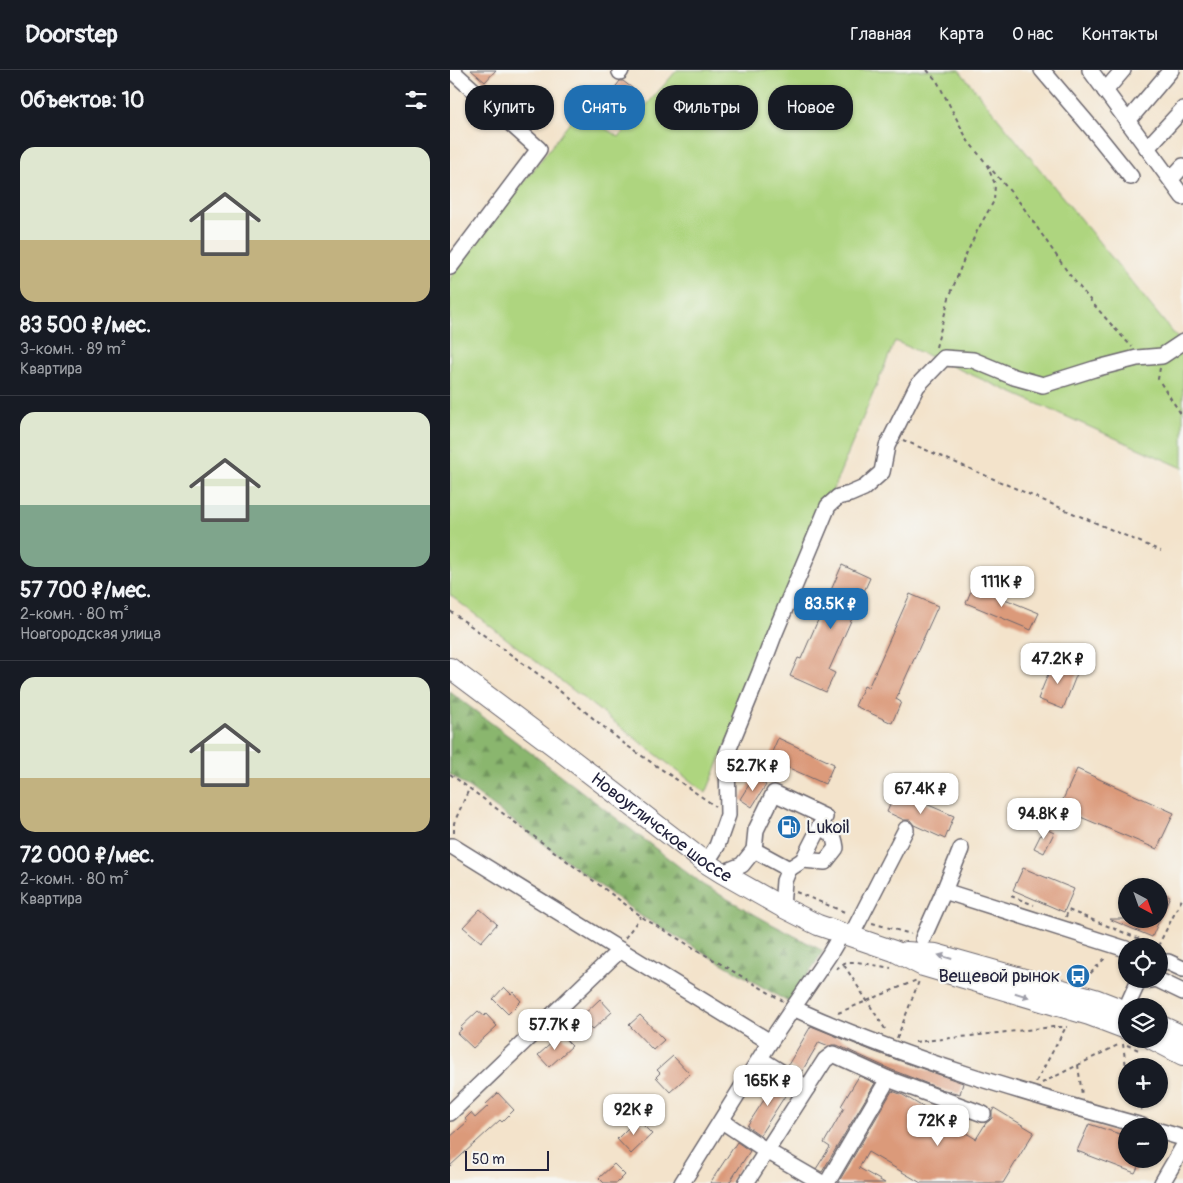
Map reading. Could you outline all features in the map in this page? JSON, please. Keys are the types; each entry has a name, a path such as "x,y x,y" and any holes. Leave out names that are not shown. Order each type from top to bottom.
{"main road":[{"name":"Новоугличское шоссе","path":"450,668 714,868 782,907 818,925 846,935 895,960 1089,1014 1118,1032"},
{"name":"Новоугличское шоссе","path":"895,960 936,954 1118,1006"},
{"path":"1168,1029 1183,1036"},
{"path":"1157,1048 1183,1055"}],"street":[{"path":"450,267 539,149 451,70"},
{"path":"1042,70 1094,131 1130,178"},
{"path":"1090,70 1183,197"},
{"path":"1105,91 1123,70"},
{"path":"1127,122 1171,70"},
{"path":"1147,148 1183,109"},
{"path":"1170,179 1183,166"},
{"path":"782,907 784,881 789,869 804,860 825,817 774,793 756,830 754,850 742,865 714,868 717,846 728,815 727,753 828,506 838,497 864,488 882,472 887,446 916,386 944,358 973,360 1014,377 1043,385 1094,369 1143,357 1162,356 1183,342"},
{"path":"804,860 825,862 836,848 835,838 831,832 819,827"},
{"path":"682,1183 770,1042 829,955 846,935 906,829"},
{"path":"451,846 770,1042"},
{"path":"923,938 961,849"},
{"path":"754,850 789,869"},
{"path":"944,891 1118,946"},
{"path":"450,1113 618,949"},
{"path":"1168,964 1183,969"},
{"path":"1168,985 1183,992"},
{"path":"793,1008 917,1058 1118,1119"},
{"path":"746,1183 825,1060 833,1054 888,1080 983,1114"},
{"path":"760,1059 807,1088"},
{"path":"827,1183 888,1080"},
{"path":"722,1121 767,1151 822,1183"},
{"path":"1168,1134 1183,1138"},
{"path":"1162,1183 1183,1148"}],"path":[{"path":"927,70 937,81 968,141 1021,204 1079,287 1117,331 1143,357"},
{"path":"930,372 949,298 978,229 994,201 995,184 986,163"},
{"path":"1162,356 1158,379 1183,417"},
{"path":"892,436 1160,551"},
{"path":"450,610 545,679 626,745 728,815"},
{"path":"450,774 641,916 793,1008"},
{"path":"451,846 454,823 469,789"},
{"path":"1011,896 1038,907"},
{"path":"1162,938 1183,897"},
{"path":"1066,917 1068,910 1138,938"},
{"path":"618,949 641,916"},
{"path":"1080,984 1106,957"},
{"path":"833,972 846,962 895,960"},
{"path":"844,964 890,1037"},
{"path":"914,976 920,978"},
{"path":"835,1014 920,978"},
{"path":"895,1044 920,978"},
{"path":"914,1042 1066,1027 1034,1086 1078,1065 1118,1040"},
{"path":"1078,1065 1084,1110"}],"green space":[{"path":"677,70 959,70 1183,345 1183,468 895,341 706,793 450,595 450,278 564,130 608,130 619,137 625,130 645,130 645,107 655,95 655,130 758,130 758,85 664,85"},
{"path":"450,692 703,885 823,951 790,1003 641,916 450,774"}],"building":[{"path":"471,70 496,70 485,82"},
{"path":"620,81 623,81 628,85 617,85"},
{"path":"842,565 870,578 829,670 835,673 826,692 790,676 798,658 801,659"},
{"path":"973,586 1039,613 1031,630 966,603"},
{"path":"910,594 938,606 896,699 901,702 892,723 855,706 864,686 868,688"},
{"path":"1053,662 1078,671 1063,709 1038,699"},
{"path":"778,738 834,764 825,784 769,759"},
{"path":"1077,769 1174,813 1157,849 1059,808"},
{"path":"754,777 766,785 752,807 740,799"},
{"path":"896,791 954,816 945,839 914,825 910,820 904,820 887,812"},
{"path":"1044,828 1054,833 1044,853 1034,848"},
{"path":"1023,868 1074,889 1064,912 1013,890"},
{"path":"480,909 497,924 481,942 463,927"},
{"path":"1109,919 1118,919 1118,923"},
{"path":"1130,928 1156,928 1152,937"},
{"path":"504,987 511,994 513,992 521,1001 508,1014 493,999"},
{"path":"600,999 612,1012 592,1030 580,1018"},
{"path":"478,1011 484,1016 486,1014 497,1026 473,1048 457,1033"},
{"path":"640,1015 664,1040 653,1050 629,1025"},
{"path":"811,1026 875,1052 963,1083 960,1094 941,1089 892,1070 837,1045 829,1046 819,1042 801,1073 788,1065"},
{"path":"561,1035 572,1046 549,1067 538,1055"},
{"path":"673,1056 690,1074 670,1092 656,1077 660,1073 657,1070"},
{"path":"859,1076 875,1083 822,1172 816,1169 830,1147 824,1143 844,1108 841,1106"},
{"path":"777,1080 790,1088 760,1135 747,1126"},
{"path":"892,1091 903,1095 976,1139 986,1123 992,1118 994,1108 1034,1132 1003,1183 921,1183 868,1152 859,1168 885,1183 838,1183"},
{"path":"498,1093 514,1110 502,1122 500,1120 450,1166 450,1137 467,1122 465,1119 471,1113 475,1118"},
{"path":"637,1119 652,1134 631,1154 617,1139"},
{"path":"1089,1124 1118,1133 1118,1167 1077,1151"},
{"path":"737,1142 750,1151 729,1183 710,1183"},
{"path":"614,1164 625,1175 617,1183 604,1183 599,1178"},
{"path":"1122,1168 1138,1168 1135,1173"}],"place":[{"name":"Lukoil","path":"789,827"},
{"name":"Вещевой рынок","path":"1078,976"}]}
